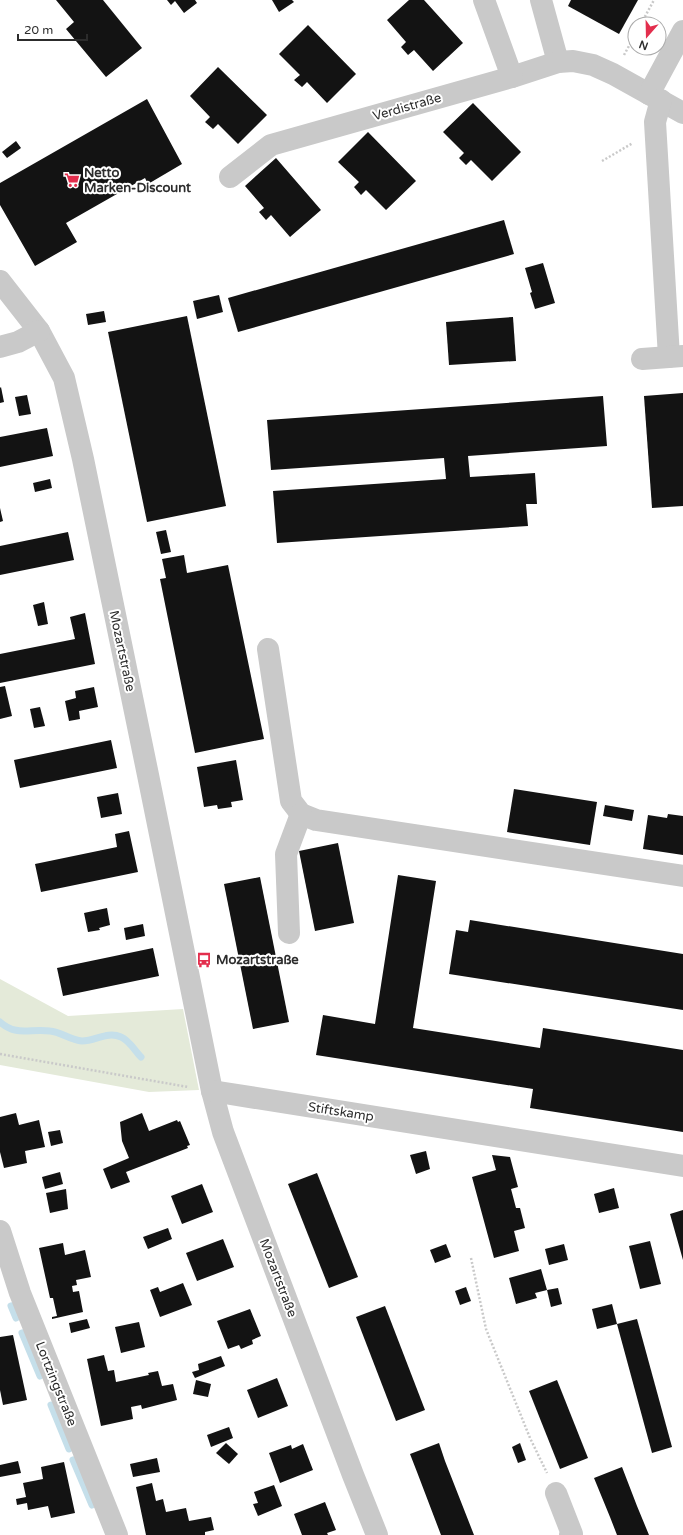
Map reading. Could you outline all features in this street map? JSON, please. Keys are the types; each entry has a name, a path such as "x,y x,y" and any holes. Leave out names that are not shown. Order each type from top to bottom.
{"street":[{"path":"484,0 512,78"},
{"path":"541,0 558,62"},
{"path":"642,359 676,356 654,122 655,97 683,32"},
{"name":"Verdistraße","path":"230,176 271,145 512,78 558,62 573,61 593,65 613,74 683,113"},
{"name":"Mozartstraße","path":"0,281 39,331 64,378 150,782 212,1091 223,1132 377,1535"},
{"path":"0,347 18,342 39,331"},
{"path":"268,649 292,801 301,814 316,820 683,876"},
{"path":"289,933 286,854 301,814"},
{"name":"Stiftskamp","path":"212,1091 683,1166"},
{"name":"Lortzingstraße","path":"0,1231 20,1293 117,1535"},
{"path":"556,1493 571,1535"}],"path":[{"path":"645,16 654,0"},
{"path":"602,161 631,145 654,122"},
{"path":"0,1054 212,1091"},
{"path":"471,1258 486,1329 530,1438 556,1493"}],"green space":[{"path":"0,979 68,1016 183,1009 199,1090 149,1092 0,1065"}],"building":[{"path":"56,0 103,0 142,48 106,77 66,29 74,22"},
{"path":"167,0 195,0 197,3 184,13 175,1 171,5"},
{"path":"272,0 292,0 294,2 279,12"},
{"path":"409,0 424,0 463,43 433,71 414,50 408,55 401,47 406,42 387,20"},
{"path":"571,0 638,0 629,16 627,16 627,20 619,34 568,6"},
{"path":"308,25 356,74 327,103 307,82 302,87 294,80 300,75 279,54"},
{"path":"218,67 267,115 238,144 218,124 213,129 205,122 210,117 190,96"},
{"name":"Netto Marken-Discount","path":"147,99 182,164 148,184 145,178 66,223 77,242 35,266 0,205 0,183"},
{"path":"473,103 521,152 492,181 471,160 466,165 459,158 464,153 443,132"},
{"path":"368,132 416,181 386,210 366,190 361,195 354,187 359,182 338,162"},
{"path":"16,141 21,148 7,158 2,152"},
{"path":"276,158 321,210 290,237 271,215 266,220 259,212 264,208 245,186"},
{"path":"504,220 514,254 238,332 228,298"},
{"path":"543,263 555,303 535,309 525,268"},
{"path":"219,295 223,312 197,319 193,301"},
{"path":"104,311 106,322 88,325 86,314"},
{"path":"187,316 226,506 147,522 108,332"},
{"path":"513,317 516,361 449,365 446,322"},
{"path":"1,387 4,402 0,403 0,388"},
{"path":"683,393 683,506 652,508 644,396"},
{"path":"27,395 31,414 19,416 15,397"},
{"path":"603,396 607,446 468,456 470,477 535,473 537,504 526,504 528,526 277,543 273,491 446,479 444,458 271,470 267,420"},
{"path":"47,428 53,456 0,467 0,437"},
{"path":"50,479 52,488 35,492 33,483"},
{"path":"0,508 3,521 0,522"},
{"path":"166,530 171,552 161,554 156,532"},
{"path":"68,532 74,560 0,575 0,546"},
{"path":"184,555 187,573 228,565 264,739 195,753 160,579 166,578 162,559"},
{"path":"44,602 48,624 38,626 33,605"},
{"path":"85,613 95,664 0,683 0,654 75,639 70,617"},
{"path":"5,686 12,716 0,719 0,687"},
{"path":"94,687 98,707 79,711 80,719 69,721 65,701 76,698 75,691"},
{"path":"40,707 45,726 34,728 30,709"},
{"path":"111,740 117,768 20,788 14,760"},
{"path":"236,760 243,800 231,802 232,807 218,809 217,805 204,807 197,767"},
{"path":"514,789 597,802 590,845 507,832"},
{"path":"118,793 122,814 101,818 97,797"},
{"path":"605,805 634,810 632,821 603,816"},
{"path":"668,814 683,816 683,855 643,849 648,815 667,818"},
{"path":"129,831 138,872 41,892 35,864 117,847 115,834"},
{"path":"338,843 354,923 315,931 299,851"},
{"path":"398,875 436,881 413,1028 540,1048 543,1028 683,1050 683,1132 530,1108 533,1089 316,1055 323,1015 375,1024"},
{"path":"260,877 289,1022 253,1029 224,884"},
{"path":"107,908 110,925 99,928 100,930 88,932 84,913"},
{"path":"470,920 683,954 683,1010 449,974 456,930 468,932"},
{"path":"143,924 145,936 126,940 124,928"},
{"path":"153,948 159,976 63,996 57,968"},
{"path":"16,1113 19,1125 39,1120 45,1147 25,1151 27,1163 4,1168 0,1152 0,1117"},
{"path":"142,1113 149,1131 177,1120 178,1122 180,1121 190,1145 187,1146 188,1148 126,1172 130,1182 111,1189 103,1169 129,1158 122,1141 120,1122"},
{"path":"60,1130 63,1143 51,1146 48,1132"},
{"path":"426,1151 430,1169 416,1174 410,1155"},
{"path":"492,1155 510,1157 518,1187 511,1189 516,1208 520,1208 525,1228 514,1231 519,1251 494,1258 472,1177 496,1170"},
{"path":"60,1172 63,1184 45,1189 42,1177"},
{"path":"317,1173 358,1277 329,1288 288,1184"},
{"path":"202,1184 213,1212 182,1224 171,1196"},
{"path":"614,1188 619,1208 599,1213 594,1194"},
{"path":"66,1189 68,1209 50,1213 46,1193"},
{"path":"683,1210 683,1260 670,1214"},
{"path":"168,1228 172,1239 148,1249 143,1237"},
{"path":"223,1239 234,1267 197,1281 186,1253"},
{"path":"650,1241 661,1284 640,1289 629,1246"},
{"path":"63,1243 65,1255 85,1250 91,1277 76,1280 77,1285 72,1286 73,1292 79,1291 83,1312 52,1319 52,1317 57,1316 53,1298 50,1298 39,1248"},
{"path":"446,1244 451,1257 435,1263 430,1250"},
{"path":"564,1244 568,1260 549,1265 545,1249"},
{"path":"541,1269 547,1290 535,1293 537,1298 516,1304 509,1278"},
{"path":"183,1283 192,1305 160,1317 150,1290 158,1287 160,1292"},
{"path":"466,1287 471,1301 460,1305 455,1291"},
{"path":"558,1288 562,1304 551,1307 547,1290"},
{"path":"612,1304 617,1324 597,1329 592,1309"},
{"path":"385,1306 425,1410 396,1421 356,1317"},
{"path":"250,1309 261,1336 252,1340 253,1344 241,1349 239,1345 228,1349 217,1321"},
{"path":"87,1319 90,1328 71,1333 69,1323"},
{"path":"637,1319 672,1447 652,1453 617,1324"},
{"path":"139,1322 145,1347 121,1353 115,1327"},
{"path":"13,1335 27,1400 3,1405 0,1390 0,1337"},
{"path":"104,1355 108,1371 114,1370 116,1382 149,1375 148,1373 158,1371 162,1386 173,1384 177,1400 142,1409 141,1405 131,1407 133,1419 101,1426 87,1359"},
{"path":"221,1356 225,1366 195,1378 192,1372 199,1370 198,1364"},
{"path":"277,1378 288,1406 258,1418 247,1390"},
{"path":"196,1380 211,1384 208,1397 193,1394"},
{"path":"557,1380 588,1458 560,1469 529,1391"},
{"path":"229,1427 233,1438 211,1447 207,1435"},
{"path":"226,1443 238,1454 229,1464 216,1453"},
{"path":"439,1443 474,1535 441,1535 410,1454"},
{"path":"520,1443 526,1460 518,1463 512,1447"},
{"path":"303,1444 313,1470 280,1483 269,1453 291,1445 292,1449"},
{"path":"157,1458 160,1472 133,1477 130,1464"},
{"path":"18,1461 21,1473 0,1477 0,1465"},
{"path":"64,1462 75,1513 51,1518 48,1506 28,1510 27,1503 17,1505 16,1499 26,1497 23,1483 43,1479 41,1467"},
{"path":"622,1467 649,1535 617,1535 594,1478"},
{"path":"152,1483 156,1501 163,1499 166,1512 186,1508 189,1521 211,1517 214,1530 205,1532 205,1535 146,1535 136,1487"},
{"path":"274,1485 282,1506 258,1516 253,1504 258,1503 254,1492"},
{"path":"325,1502 336,1530 327,1533 328,1535 302,1535 294,1514"}],"waterway":[{"path":"0,1022 6,1027 18,1031 43,1030 82,1041 116,1035 127,1041 141,1057"},
{"path":"11,1306 16,1318"},
{"path":"22,1333 40,1376"},
{"path":"51,1405 69,1449"},
{"path":"73,1460 92,1505"}],"place":[{"name":"Netto Marken-Discount","path":"72,180"},
{"name":"Mozartstraße","path":"204,960"}]}
